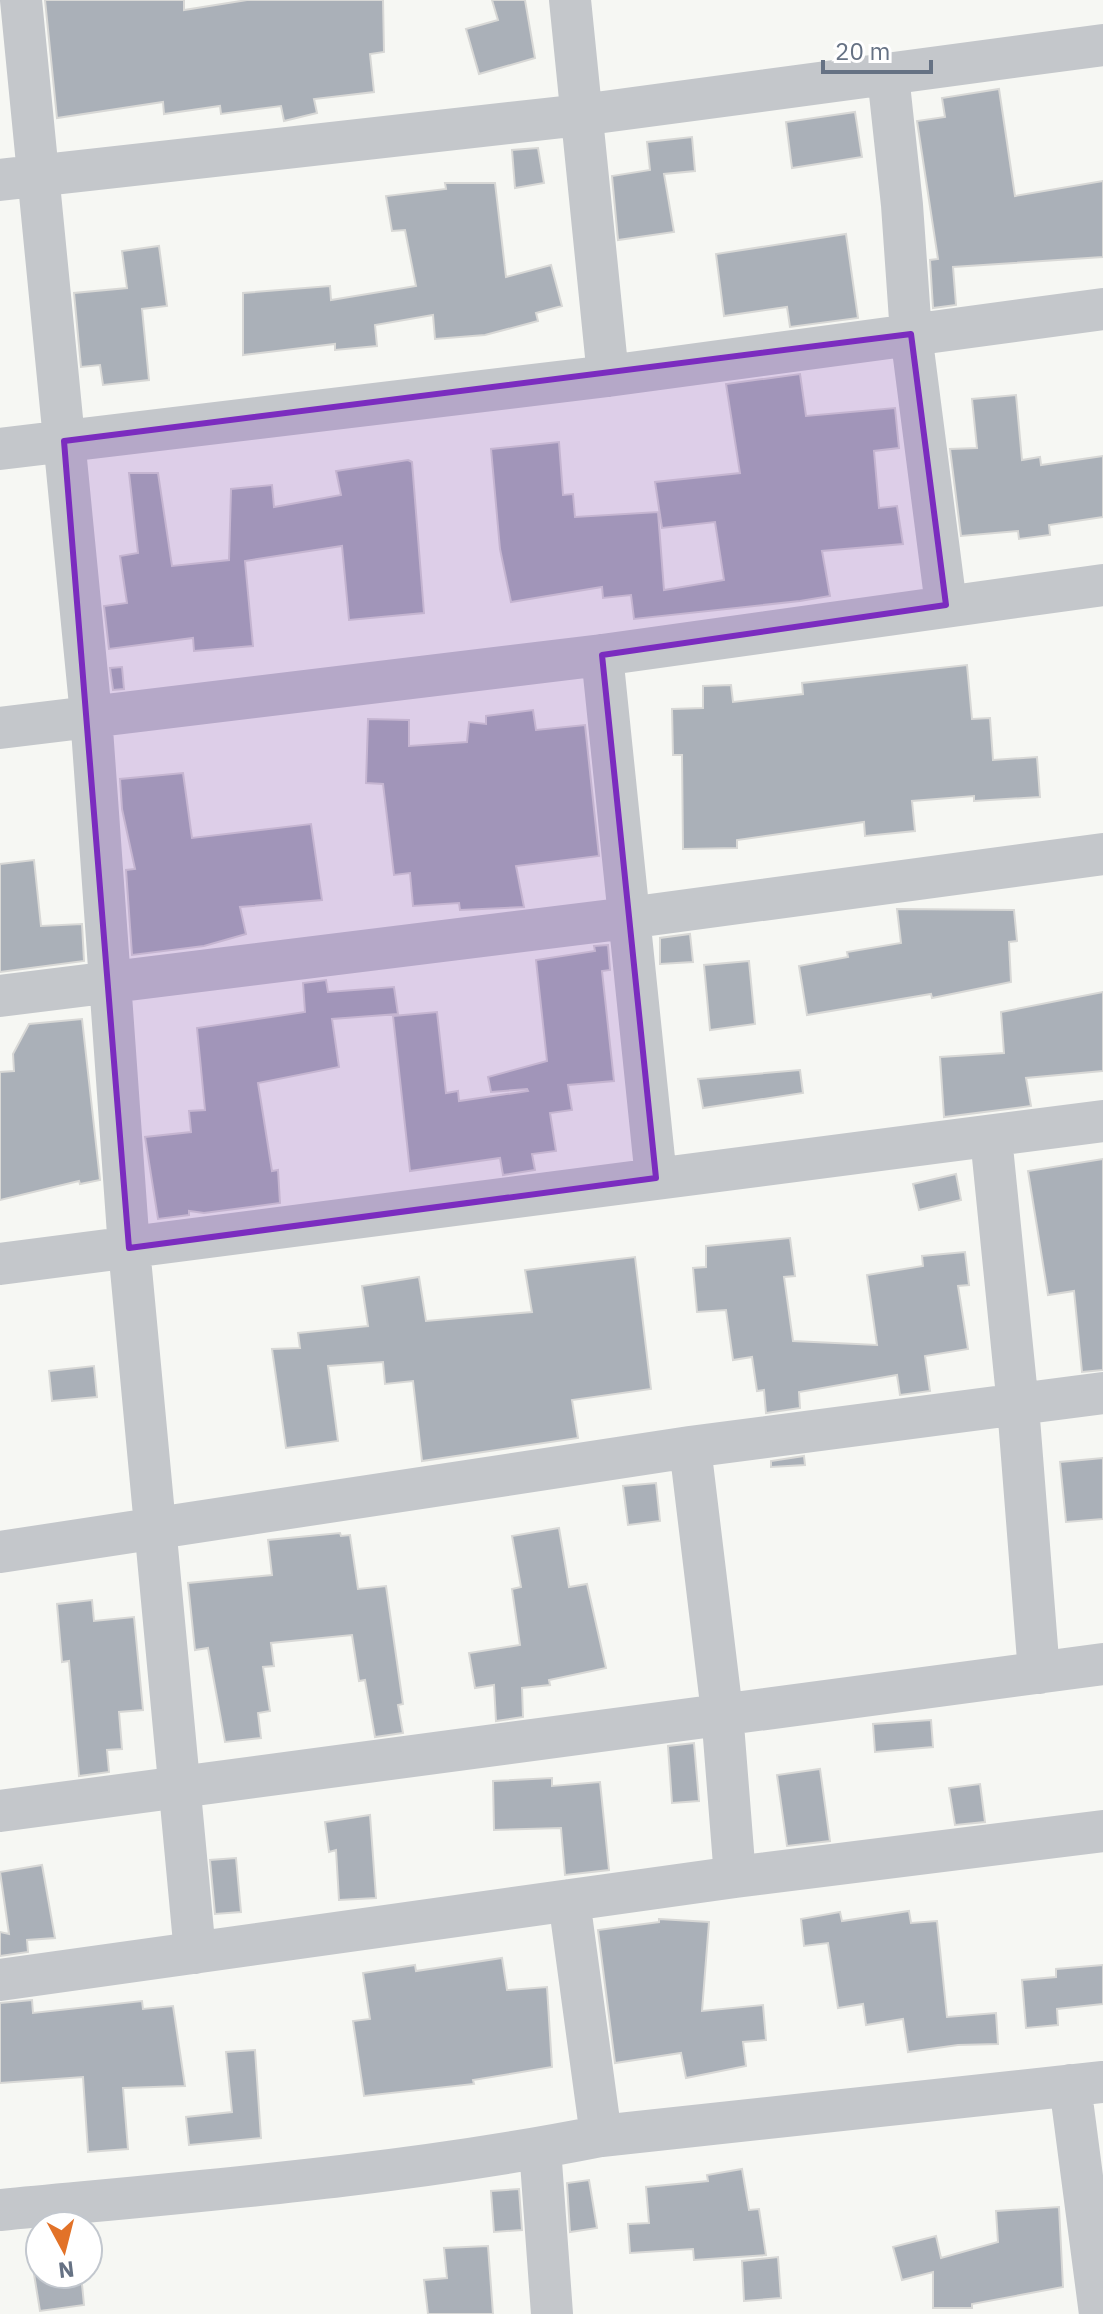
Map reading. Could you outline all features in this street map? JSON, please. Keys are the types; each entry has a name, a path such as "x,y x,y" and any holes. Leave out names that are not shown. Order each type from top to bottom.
{"street":[{"path":"21,0 18,177 64,441 91,715 129,1248 195,1953"},
{"path":"570,0 608,376"},
{"path":"18,177 581,115 1103,45"},
{"path":"888,75 902,205 911,334 946,605"},
{"path":"0,449 608,376 1103,309"},
{"path":"0,728 602,655 1103,585"},
{"path":"602,655 656,1178"},
{"path":"0,996 628,918 1103,854"},
{"path":"0,1264 1103,1121"},
{"path":"991,1137 1018,1406 1039,1673"},
{"path":"0,1552 690,1447 1103,1393"},
{"path":"690,1447 722,1712 735,1877"},
{"path":"0,1811 722,1712 1103,1664"},
{"path":"0,1980 735,1877 1103,1831"},
{"path":"569,1900 601,2136"},
{"path":"0,2210 214,2189 540,2148 601,2136 1087,2084 1100,2314"},
{"path":"540,2148 552,2314"}],"highlighted area":[{"path":"911,334 946,605 602,655 656,1178 129,1248 64,441"}],"building":[{"path":"45,0 184,0 184,10 247,0 383,0 384,52 370,54 374,92 314,99 317,113 284,121 281,106 221,114 220,106 164,114 163,102 57,118"},
{"path":"492,0 525,0 535,58 479,74 466,29 498,20"},
{"path":"999,89 1015,196 1103,181 1103,257 953,267 956,305 933,308 930,260 938,259 917,121 945,117 942,98"},
{"path":"855,112 862,157 792,168 786,122"},
{"path":"692,137 695,171 664,174 674,232 618,240 612,176 650,170 647,142"},
{"path":"538,148 544,183 515,188 512,150"},
{"path":"445,183 495,183 506,277 551,265 562,306 536,313 538,321 485,335 435,339 433,315 375,325 377,346 335,350 335,344 243,355 243,293 330,286 331,300 416,286 405,230 392,231 386,196 446,189"},
{"path":"846,234 858,318 790,327 787,307 724,316 716,254"},
{"path":"159,246 167,306 142,309 149,380 103,385 100,365 81,367 74,293 127,288 122,251"},
{"path":"800,374 806,416 895,408 899,448 874,451 879,508 897,506 903,544 822,551 830,596 800,601 634,619 631,595 603,598 602,587 511,602 500,549 491,449 559,442 563,495 573,494 575,517 658,512 664,590 724,580 715,522 662,528 655,482 740,473 726,384"},
{"path":"1016,395 1022,460 1040,457 1041,465 1103,456 1103,517 1049,525 1050,535 1019,539 1018,531 961,536 950,449 977,448 972,399"},
{"path":"408,460 412,462 424,613 349,620 342,546 245,561 253,646 194,651 193,638 109,649 104,606 127,603 120,556 138,553 129,473 158,473 172,566 229,560 231,489 272,485 274,507 341,495 336,471"},
{"path":"967,665 972,719 990,718 993,760 1037,757 1040,797 974,801 974,796 912,801 915,831 865,836 864,822 737,840 737,848 683,849 682,755 673,755 672,709 703,708 703,686 731,685 733,702 803,694 802,683"},
{"path":"122,667 124,689 113,690 110,668"},
{"path":"533,710 536,730 585,725 599,856 516,866 524,907 460,910 459,903 413,906 410,873 394,875 383,784 366,783 368,719 409,720 409,746 467,742 469,722 486,724 486,716"},
{"path":"183,773 192,838 311,824 322,900 240,907 246,934 204,946 132,955 126,870 135,869 122,809 120,779"},
{"path":"34,860 41,926 82,924 84,961 0,972 0,864"},
{"path":"897,909 1014,910 1017,941 1009,942 1011,982 932,998 931,994 807,1015 799,966 848,957 847,952 901,943"},
{"path":"690,934 693,962 660,964 660,938"},
{"path":"608,945 610,970 602,971 614,1081 568,1085 572,1110 550,1113 556,1151 532,1154 535,1170 503,1175 500,1158 410,1171 393,1016 437,1012 446,1093 458,1091 459,1101 528,1091 491,1092 488,1077 547,1061 536,960 595,951 594,946"},
{"path":"749,961 755,1024 710,1030 704,965"},
{"path":"326,980 328,992 394,987 398,1014 332,1019 339,1067 258,1083 272,1171 278,1170 280,1203 204,1213 189,1211 189,1215 158,1219 145,1137 191,1132 189,1111 205,1110 197,1028 305,1012 303,983"},
{"path":"1103,992 1103,1071 1026,1078 1031,1106 944,1117 940,1057 1004,1053 1001,1012"},
{"path":"82,1019 100,1180 80,1184 79,1181 0,1200 0,1072 14,1071 13,1054 29,1024"},
{"path":"800,1070 803,1093 703,1108 698,1079"},
{"path":"1103,1159 1103,1370 1082,1372 1074,1291 1048,1295 1028,1171"},
{"path":"956,1174 961,1200 919,1210 913,1184"},
{"path":"790,1238 795,1276 784,1277 793,1341 877,1345 867,1275 923,1266 922,1256 965,1252 969,1285 958,1286 968,1349 925,1356 930,1391 900,1395 897,1375 799,1392 800,1408 766,1413 764,1390 757,1391 752,1357 733,1360 726,1310 697,1312 693,1268 706,1267 706,1246"},
{"path":"635,1257 651,1389 572,1400 578,1438 422,1461 413,1381 385,1384 383,1362 328,1366 338,1441 286,1448 272,1349 300,1348 298,1333 368,1326 362,1286 419,1277 426,1321 532,1312 525,1270"},
{"path":"94,1366 97,1397 52,1401 49,1371"},
{"path":"804,1456 805,1465 771,1467 771,1461"},
{"path":"1103,1458 1103,1519 1066,1522 1060,1462"},
{"path":"656,1483 660,1521 628,1525 623,1486"},
{"path":"559,1528 569,1587 587,1584 606,1668 549,1680 550,1685 522,1688 523,1717 496,1721 494,1685 475,1688 469,1653 520,1645 512,1589 521,1587 512,1536"},
{"path":"340,1533 341,1536 350,1535 358,1589 386,1586 403,1704 398,1705 403,1733 375,1737 365,1680 359,1681 352,1635 271,1643 274,1666 263,1667 270,1711 258,1713 261,1738 225,1742 208,1648 195,1650 188,1583 272,1575 268,1540"},
{"path":"92,1600 94,1621 134,1617 143,1710 119,1712 122,1749 107,1750 109,1772 79,1776 69,1661 62,1662 57,1604"},
{"path":"931,1720 933,1747 875,1752 873,1724"},
{"path":"694,1743 699,1801 672,1803 668,1746"},
{"path":"820,1769 830,1841 787,1846 777,1775"},
{"path":"552,1778 552,1786 600,1782 609,1870 565,1875 561,1828 494,1830 493,1781"},
{"path":"980,1784 985,1822 955,1825 949,1788"},
{"path":"370,1815 376,1898 339,1900 336,1850 329,1852 325,1822"},
{"path":"236,1858 241,1912 215,1914 210,1860"},
{"path":"42,1865 55,1938 27,1940 28,1952 0,1956 0,1932 9,1934 0,1872"},
{"path":"909,1911 911,1923 937,1921 947,2017 996,2013 998,2044 958,2045 908,2052 903,2019 866,2025 863,2004 838,2008 828,1943 804,1946 801,1919 840,1912 842,1921"},
{"path":"659,1919 709,1922 702,2011 763,2005 766,2040 743,2042 746,2066 686,2078 681,2053 615,2063 598,1930 659,1922"},
{"path":"502,1958 507,1990 547,1987 552,2067 473,2080 474,2084 364,2096 353,2021 370,2019 363,1973 415,1965 416,1971"},
{"path":"1103,1965 1103,2004 1057,2009 1058,2025 1026,2028 1022,1980 1056,1977 1056,1969"},
{"path":"32,2000 33,2013 142,2001 143,2009 173,2006 185,2086 123,2088 128,2149 88,2152 83,2077 0,2083 0,2003"},
{"path":"255,2050 261,2138 189,2145 186,2117 232,2112 226,2052"},
{"path":"742,2169 749,2210 759,2209 766,2255 694,2260 693,2249 630,2253 628,2224 649,2223 646,2187 708,2181 707,2175"},
{"path":"589,2180 597,2228 570,2232 567,2183"},
{"path":"519,2189 522,2230 494,2232 491,2191"},
{"path":"1059,2207 1063,2287 972,2304 972,2308 933,2308 933,2272 902,2280 893,2247 936,2236 941,2258 998,2242 996,2211"},
{"path":"488,2246 493,2314 428,2314 424,2280 447,2278 444,2248"},
{"path":"778,2257 781,2298 744,2301 742,2261"},
{"path":"37,2290 83,2290 84,2305 40,2311"}]}
